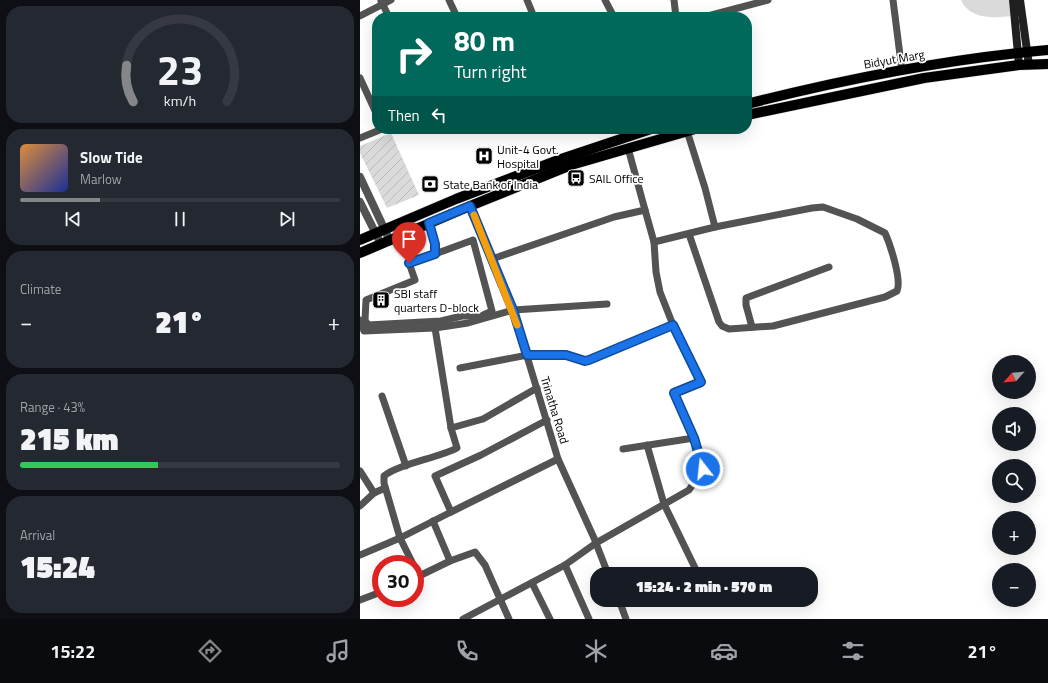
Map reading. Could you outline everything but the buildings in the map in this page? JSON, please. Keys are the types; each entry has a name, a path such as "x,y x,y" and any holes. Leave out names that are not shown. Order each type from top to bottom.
{"main road":[{"path":"1012,0 1024,65"},
{"path":"1020,0 1022,53"},
{"name":"Bidyut Marg","path":"752,103 814,87 902,71 1048,50"},
{"name":"Bidyut Marg","path":"752,114 924,78 1024,65 1048,64"},
{"path":"814,87 817,100"},
{"path":"360,240 456,199 561,158 635,134"},
{"path":"360,253 470,206 571,166 677,134"}],"street":[{"path":"360,16 382,2 391,0"},
{"path":"449,0 455,12"},
{"path":"527,0 532,12"},
{"path":"605,0 611,12"},
{"path":"674,0 675,12"},
{"path":"719,12 749,2 768,0"},
{"path":"893,0 902,71"},
{"path":"382,2 387,12"},
{"path":"360,78 372,104"},
{"path":"360,138 372,133"},
{"path":"692,134 715,227"},
{"path":"463,619 565,565 596,543 689,490 703,469 694,438 674,393 701,382 673,325 658,281 654,242 628,148"},
{"path":"360,177 385,242"},
{"path":"360,202 381,232"},
{"name":"Trinatha Road","path":"470,206 513,310 558,459 605,567"},
{"path":"654,242 715,227 823,207 882,231 887,237 899,286 897,291 885,297 773,326 752,326 729,329 722,326 689,234"},
{"path":"492,259 614,217 645,210"},
{"path":"429,223 435,244 435,254"},
{"path":"473,240 492,311 481,316 462,316 441,321 368,325 365,320 366,300 415,280 409,263 435,254 473,240"},
{"path":"752,326 746,304 746,298 829,267"},
{"path":"360,320 364,331 435,328 468,323 513,310 607,304"},
{"path":"460,368 527,355 566,355 585,361 673,325"},
{"path":"408,555 400,538 385,488 384,476 406,466 445,454 457,448 451,428 435,328"},
{"path":"451,428 483,419 537,388"},
{"path":"382,396 406,466"},
{"path":"451,512 435,476 481,455 546,420"},
{"path":"623,449 694,438"},
{"path":"647,445 664,504 695,567"},
{"path":"360,555 433,522 558,459"},
{"path":"360,471 374,493"},
{"path":"360,506 374,493 385,488"},
{"path":"433,522 450,562"},
{"path":"424,574 475,552 485,565 509,619"},
{"path":"565,565 589,619"},
{"path":"532,583 550,619"},
{"path":"360,600 372,595"},
{"path":"621,607 626,619"}],"shaded area":[{"path":"961,0 1010,0 1012,16 990,17 976,14 965,7"},
{"path":"391,134 419,195 387,208 360,153 360,146"}],"slow traffic":[{"path":"474,215 513,310 517,325"}],"place":[{"name":"Unit-4 Govt. Hospital","path":"484,156"},
{"name":"SAIL Office","path":"576,178"},
{"name":"State Bank of India","path":"430,184"},
{"name":"SBI staff quarters D-block","path":"381,300"}],"route":[{"path":"409,263 435,254 435,244 429,223 470,206 513,310 527,355 566,355 585,361 673,325 701,382 688,386 674,393 694,438 703,469"}]}
